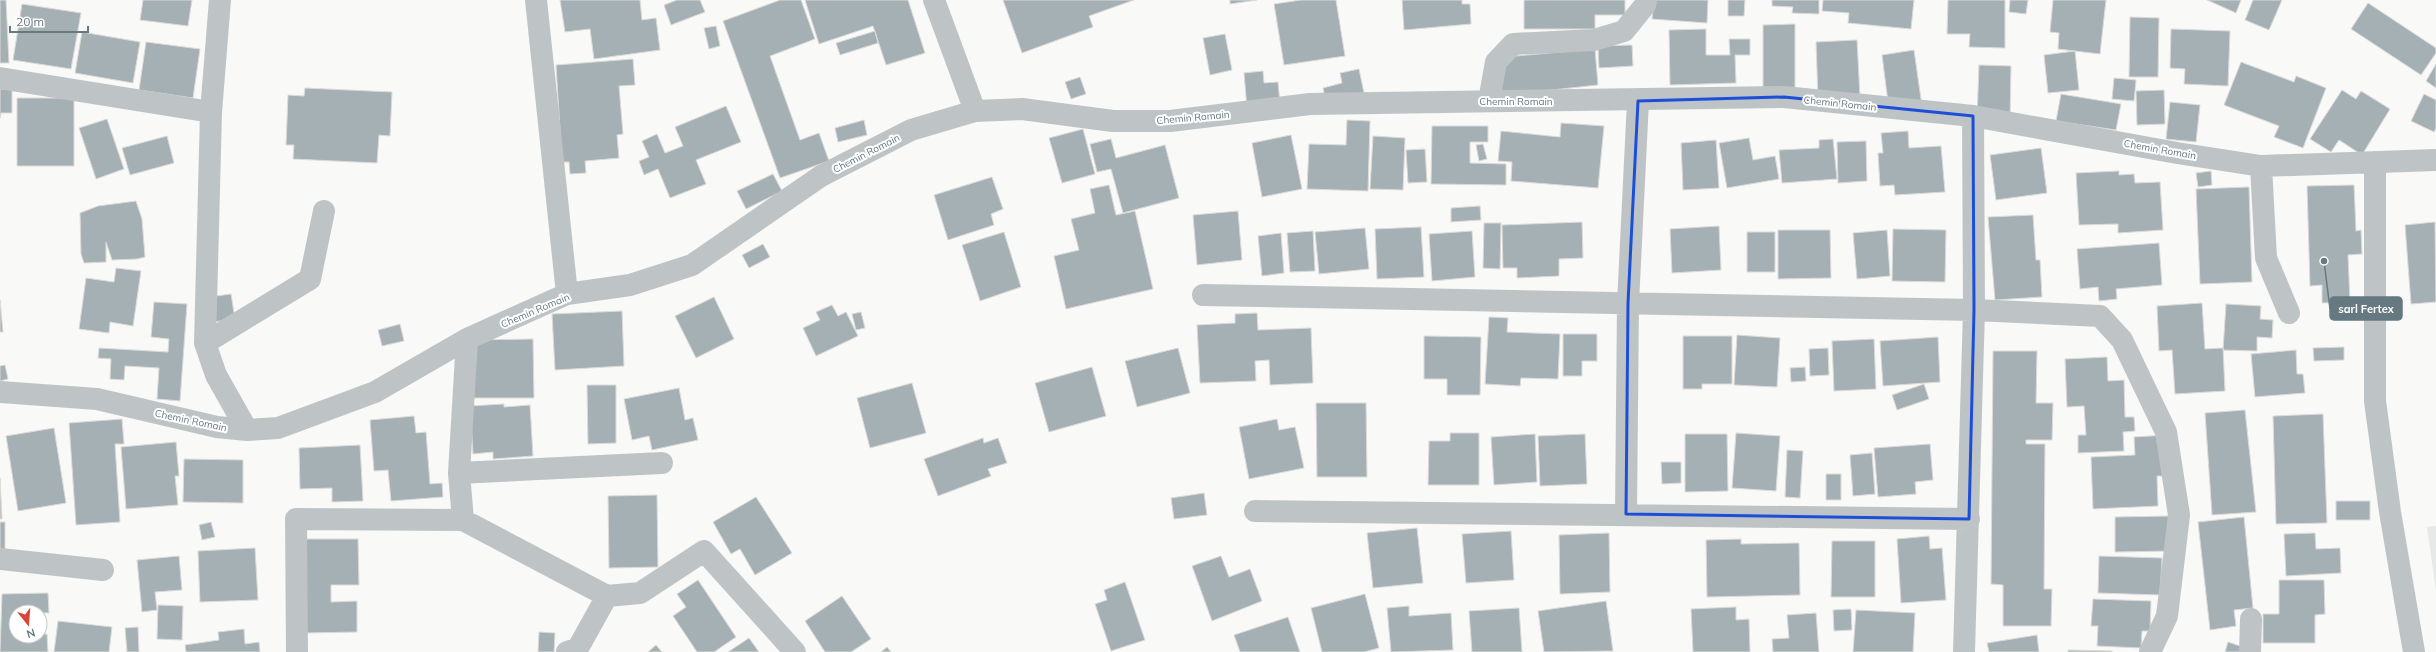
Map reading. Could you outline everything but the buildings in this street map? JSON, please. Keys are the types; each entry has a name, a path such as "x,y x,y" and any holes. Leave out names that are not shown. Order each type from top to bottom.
{"street":[{"path":"220,0 211,112 205,343 216,375 248,430"},
{"path":"536,0 567,294"},
{"path":"934,0 975,111"},
{"path":"1489,101 1496,62 1513,44 1594,40 1624,31 1645,5 1646,0"},
{"path":"0,78 211,112"},
{"name":"Chemin Romain","path":"0,392 96,399 217,427 248,430 278,428 375,392 467,339 567,294 630,285 692,265 821,176 910,130 975,111 1022,109 1113,121 1170,121 1310,104 1489,101 1638,101 1784,97 1973,116 2177,153 2261,166 2436,160"},
{"path":"1626,514 1628,303 1638,101"},
{"path":"1964,652 1974,310 1973,116"},
{"path":"2376,162 2375,401 2390,512 2414,652"},
{"path":"2261,166 2266,258 2289,313"},
{"path":"205,343 310,279 324,211"},
{"path":"1203,295 1974,310 2100,316 2122,340 2166,432 2179,515 2167,616 2150,652"},
{"path":"463,520 459,473 467,339"},
{"path":"459,473 662,463"},
{"path":"1255,511 1968,519"},
{"path":"297,652 296,519 463,520 607,596 640,592 704,551 795,652"},
{"path":"0,560 103,570"},
{"path":"576,651 607,596"},
{"path":"2250,652 2251,619"}],"highlighted area":[{"path":"1784,97 1973,116 1974,310 1969,519 1626,514 1628,303 1638,101"}],"shaded area":[{"path":"2436,526 2436,591 2427,527"}],"place":[{"name":"sarl Fertex","path":"2324,261"}]}
